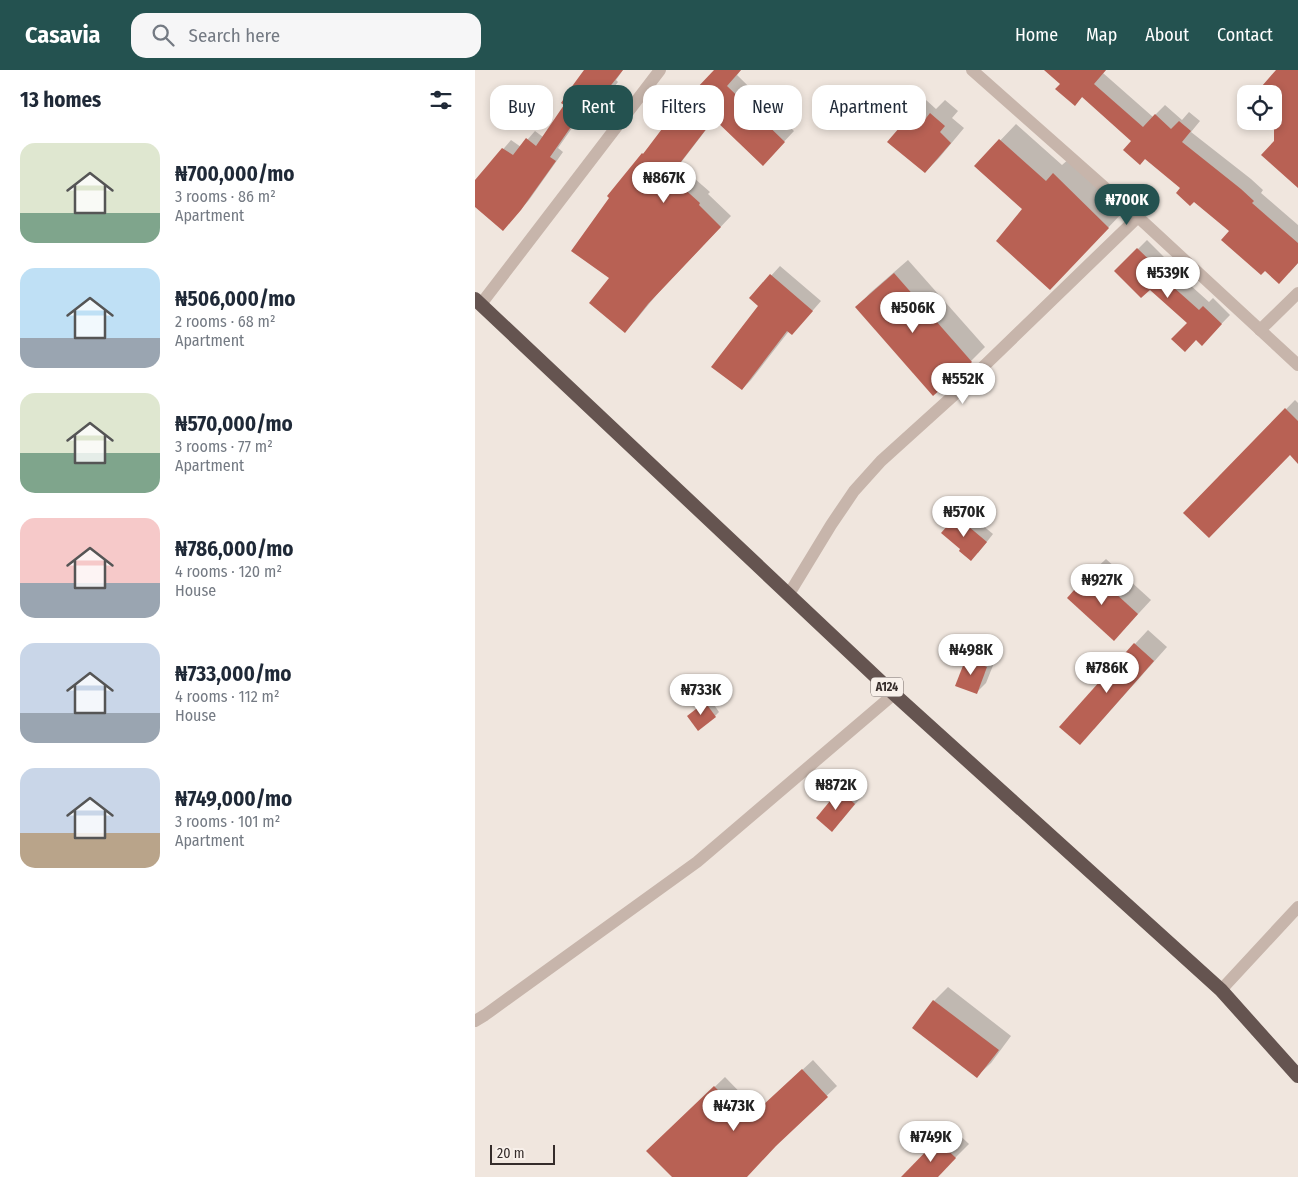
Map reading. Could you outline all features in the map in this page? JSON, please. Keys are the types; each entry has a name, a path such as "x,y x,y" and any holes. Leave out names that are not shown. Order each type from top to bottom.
{"highway":[{"name":"A124","path":"478,302 894,694 1221,990 1298,1076"}],"street":[{"path":"478,302 660,70"},
{"path":"972,70 1138,217 1298,366"},
{"path":"789,594 854,491 881,461 954,395 1138,217"},
{"path":"1260,330 1298,293"},
{"path":"475,1021 697,862 894,694"},
{"path":"1221,990 1298,907"}],"building":[{"path":"584,70 623,70 611,85 573,85"},
{"path":"714,70 741,70 727,86 734,93 734,130 773,130 785,142 763,166 724,129 724,85 700,85"},
{"path":"1044,70 1106,70 1094,84 1143,127 1155,114 1171,129 1179,121 1191,131 1182,142 1241,189 1254,201 1252,203 1298,243 1298,263 1279,284 1265,271 1261,275 1221,240 1229,231 1194,202 1190,206 1176,193 1180,188 1145,159 1140,165 1123,150 1131,141 1082,97 1075,106 1055,89 1060,84"},
{"path":"1276,70 1298,70 1298,188 1261,155 1274,141 1274,130 1282,130 1282,85 1263,85"},
{"path":"563,106 563,130 569,130 550,157 556,161 521,210 503,231 475,207 475,180 502,148 513,155 526,138 536,146 547,130 553,130 553,121"},
{"path":"930,113 945,126 940,132 951,143 925,173 887,142 897,130 926,130 926,118"},
{"path":"661,130 706,130 670,176 700,203 699,205 721,227 648,304 625,333 589,303 609,278 571,251 609,198 607,196"},
{"path":"999,139 1046,181 1053,173 1109,228 1050,290 996,241 1022,209 974,166"},
{"path":"1137,248 1164,274 1162,277 1199,310 1203,306 1222,324 1202,346 1196,340 1185,352 1171,339 1187,323 1150,290 1141,298 1114,271"},
{"path":"894,273 972,362 933,396 855,307"},
{"path":"770,274 813,311 792,335 787,331 742,390 711,367 758,306 749,298"},
{"path":"1285,408 1298,421 1298,464 1290,455 1209,538 1183,513"},
{"path":"956,516 987,542 971,561 941,533"},
{"path":"1091,571 1138,614 1114,641 1067,598"},
{"path":"1134,643 1154,661 1080,745 1059,727"},
{"path":"966,658 987,667 977,694 955,686"},
{"path":"705,702 716,717 698,731 687,716"},
{"path":"839,790 855,804 832,832 816,818"},
{"path":"933,1000 999,1050 977,1078 912,1028"},
{"path":"802,1069 828,1097 776,1146 747,1177 672,1177 646,1151 714,1086 747,1120"},
{"path":"937,1140 956,1158 938,1177 901,1177"}]}
